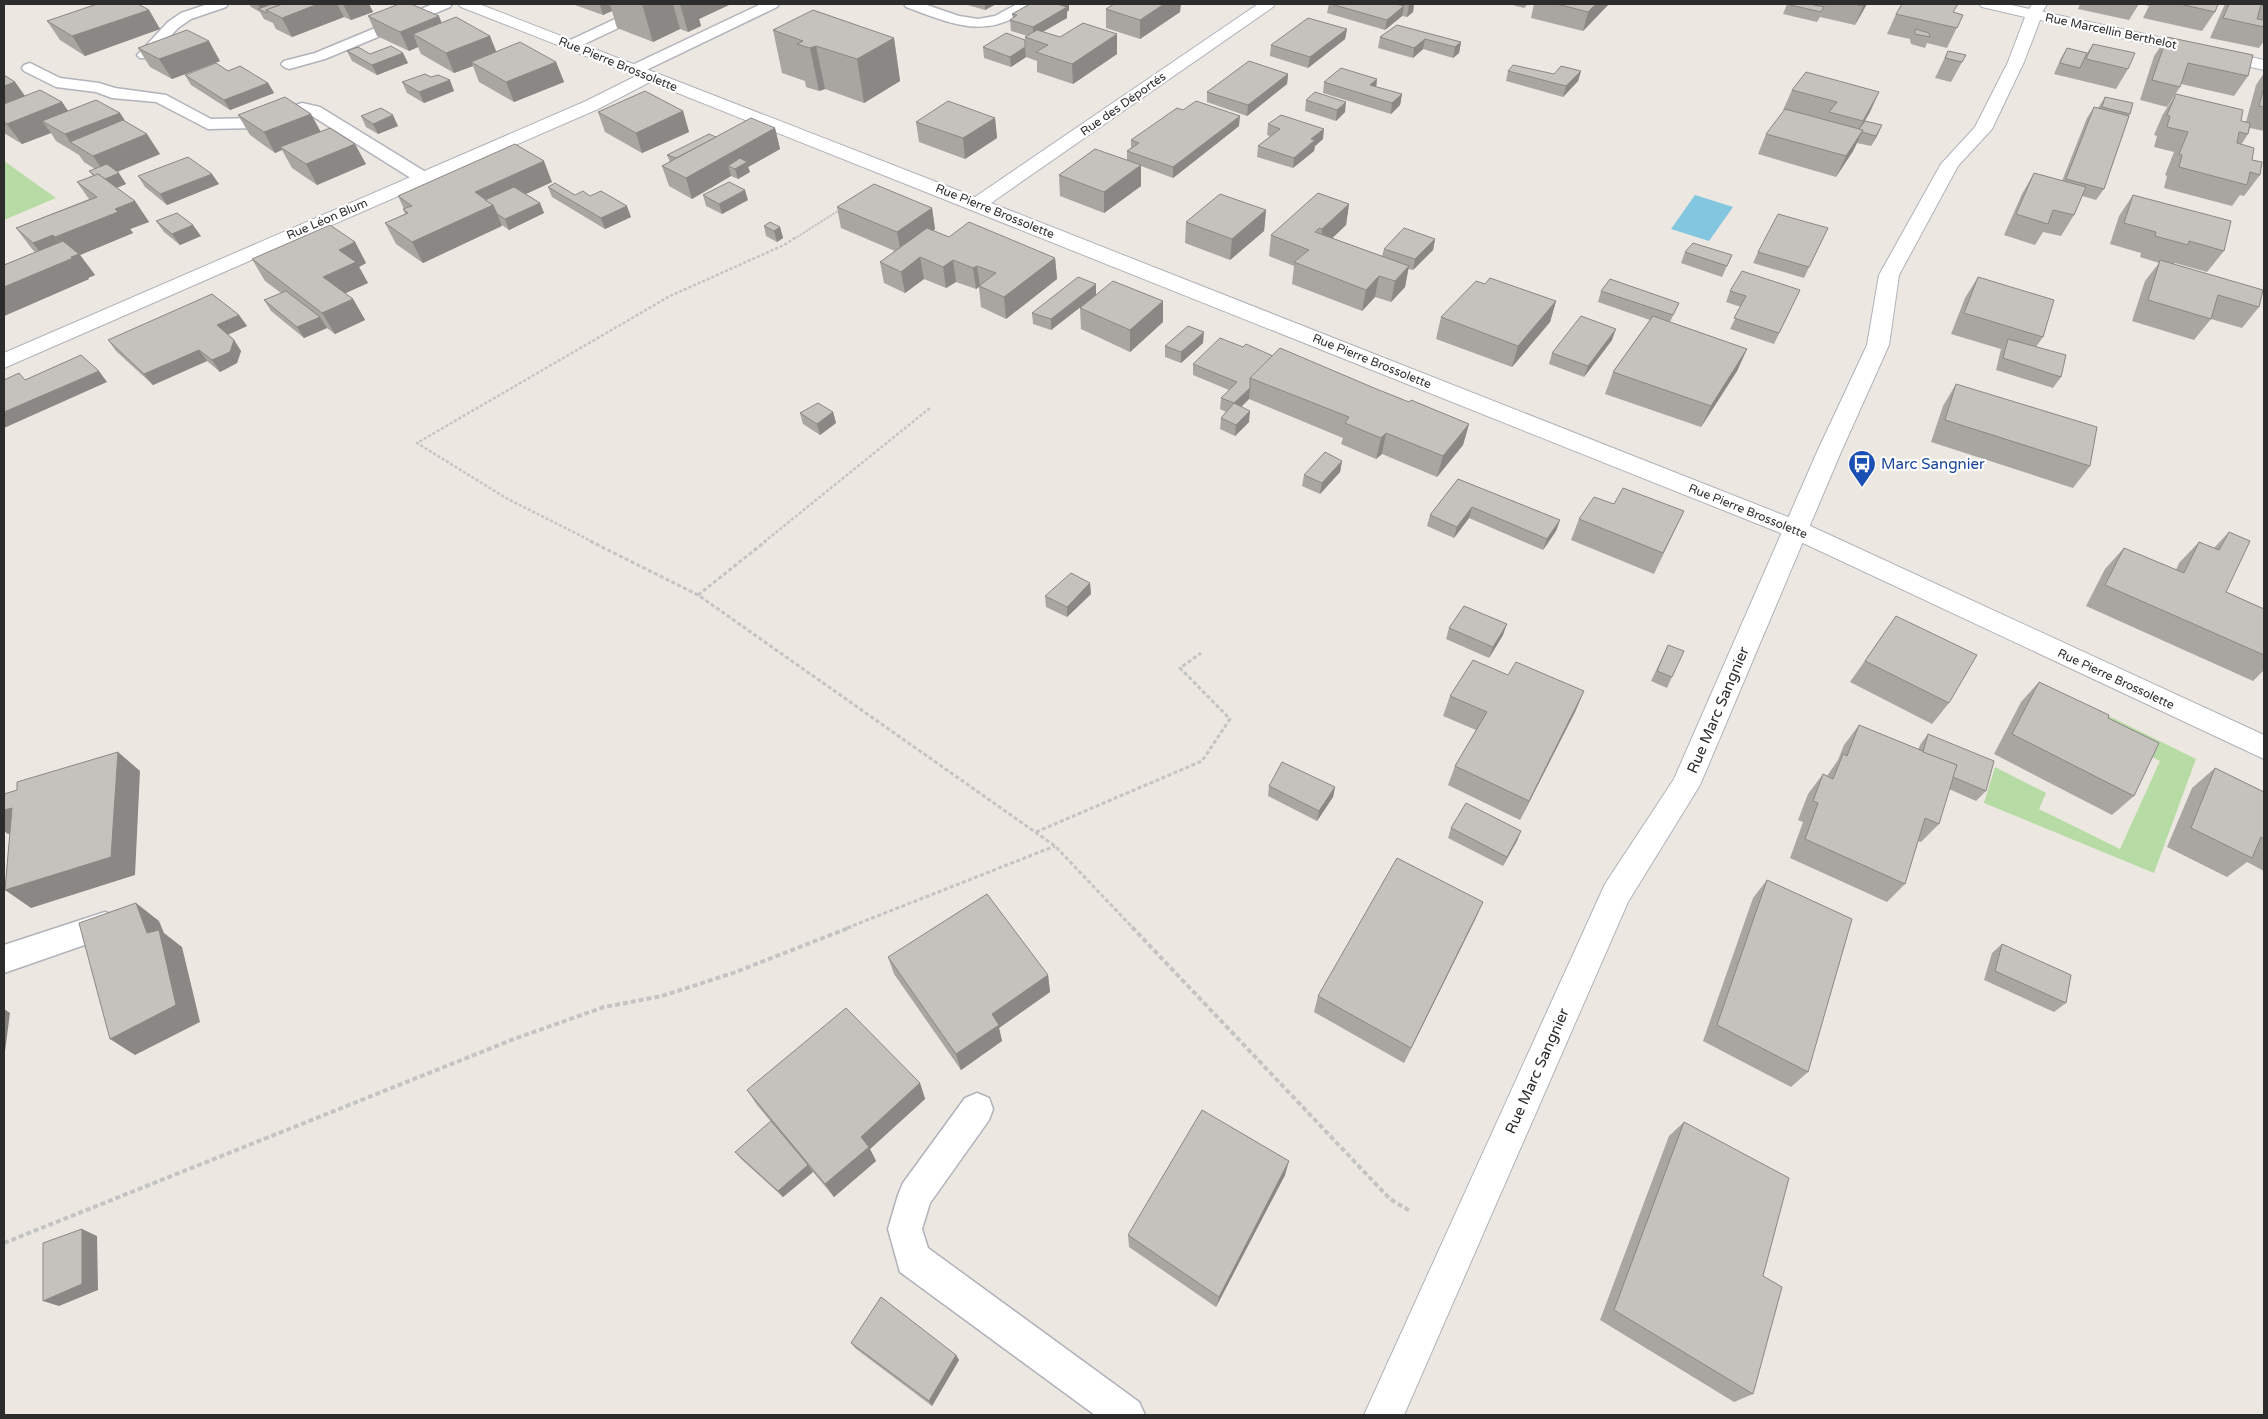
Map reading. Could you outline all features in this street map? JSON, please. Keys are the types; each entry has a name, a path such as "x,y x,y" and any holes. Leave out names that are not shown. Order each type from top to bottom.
{"street":[{"name":"Rue Pierre Brossolette","path":"466,4 978,204 1797,530 2264,748"},
{"name":"Rue des Déportés","path":"978,204 1268,4"},
{"name":"Rue Marcellin Berthelot","path":"1987,4 2036,9 2264,65"},
{"name":"Rue Marc Sangnier","path":"1384,1415 1616,894 1686,786 1878,345 1889,275 1950,164 1982,129 2016,62 2036,9"},
{"name":"Rue Léon Blum","path":"4,361 592,105 641,73"}],"lane":[{"path":"145,55 173,24 186,16 220,4"},
{"path":"289,64 320,56 445,4"},
{"path":"571,45 658,4"},
{"path":"641,73 772,4"},
{"path":"911,4 959,21 981,23 999,20 1027,4"},
{"path":"30,68 56,82 100,88 112,93 160,98 208,124 258,123 302,108 314,110 423,178"},
{"path":"4,960 105,925"},
{"path":"977,1109 914,1195 906,1230 913,1259 1126,1415"}],"path":[{"path":"847,205 784,245 670,296 417,443 506,498 698,595 1055,846 1390,1199 1410,1212"},
{"path":"698,595 930,408"},
{"path":"1036,832 1202,761 1230,719 1180,668 1201,653"},
{"path":"4,1243 514,1039 604,1007 662,996 733,973 1055,846"}],"green space":[{"path":"4,161 56,198 4,220"},
{"path":"2107,715 2196,759 2154,873 1984,803 1995,767 2046,793 2039,809 2120,849 2160,761 2100,731"}],"water":[{"path":"1695,195 1733,207 1709,241 1671,229"}],"building":[{"path":"97,4 138,4 149,10 72,36 47,21"},
{"path":"272,4 282,4 266,10 267,13 258,9"},
{"path":"282,4 318,4 282,18 266,10"},
{"path":"399,4 411,4 439,16 400,32 368,16"},
{"path":"1030,4 1063,4 1060,5 1067,7 1033,27 1010,20 1017,15 1012,14"},
{"path":"1114,4 1164,4 1140,20 1106,9"},
{"path":"1331,4 1396,4 1404,6 1387,20"},
{"path":"1557,4 1596,4 1588,12"},
{"path":"1786,4 1809,4 1824,7 1821,12"},
{"path":"1902,4 1958,4 1953,12 1963,15 1957,28 1896,14"},
{"path":"2180,4 2218,4 2215,12"},
{"path":"2229,4 2264,4 2264,6 2261,5 2257,19 2264,20 2264,27 2223,18"},
{"path":"813,10 894,38 857,59 816,46 810,48 797,44 803,41 773,30"},
{"path":"456,17 490,36 446,53 413,34"},
{"path":"1308,18 1347,29 1310,57 1271,45"},
{"path":"1083,23 1117,34 1072,64 1036,52 1048,45 1025,37 1037,30 1060,37"},
{"path":"1397,25 1461,42 1455,47 1425,39 1414,48 1380,37"},
{"path":"1915,29 1929,33 1930,37 1915,34"},
{"path":"187,30 209,41 159,59 138,48"},
{"path":"1006,33 1025,40 1025,47 1010,57 983,47"},
{"path":"2167,37 2253,55 2248,76 2188,63 2180,87 2152,80"},
{"path":"520,42 556,62 506,82 471,62"},
{"path":"2093,44 2135,53 2128,69 2086,59"},
{"path":"391,46 403,53 372,65 347,51 358,47 370,54"},
{"path":"2067,48 2087,53 2080,68 2060,63"},
{"path":"1948,51 1966,55 1962,62 1945,58"},
{"path":"1249,61 1288,74 1248,105 1207,92"},
{"path":"216,63 228,71 240,66 268,83 224,100 185,75"},
{"path":"1513,65 1554,74 1561,66 1581,71 1566,86 1508,71"},
{"path":"1341,68 1377,79 1370,85 1402,94 1392,103 1324,82"},
{"path":"1806,72 1879,92 1863,121 1829,112 1837,102 1792,90"},
{"path":"425,74 431,77 438,75 450,80 419,92 402,82"},
{"path":"4,75 15,82 4,86"},
{"path":"2264,87 2264,107 2259,106"},
{"path":"40,90 62,102 7,124 4,122 4,104"},
{"path":"645,91 683,111 636,133 598,112"},
{"path":"1315,92 1346,102 1337,110 1306,100"},
{"path":"2176,94 2243,110 2241,121 2250,123 2248,134 2239,132 2237,143 2254,148 2252,160 2262,162 2260,175 2250,172 2247,185 2179,167 2182,155 2179,154 2188,132 2167,127 2170,116 2167,115"},
{"path":"285,97 311,114 264,132 238,115"},
{"path":"2105,97 2133,103 2130,114 2102,107"},
{"path":"96,100 120,113 65,134 42,121"},
{"path":"948,101 995,118 963,138 916,122"},
{"path":"1196,101 1240,116 1173,167 1127,151 1139,143 1131,140 1177,108 1183,110"},
{"path":"2094,107 2129,116 2104,189 2066,179"},
{"path":"381,108 393,115 373,124 361,116"},
{"path":"1785,109 1863,130 1846,156 1766,134"},
{"path":"1281,115 1324,129 1311,139 1315,140 1294,158 1258,146 1280,129 1268,124"},
{"path":"751,118 775,128 686,178 662,166"},
{"path":"123,120 147,134 93,156 70,142"},
{"path":"1865,121 1882,125 1876,136 1862,132 1863,130 1859,129"},
{"path":"330,128 355,144 306,164 280,147"},
{"path":"709,134 716,137 676,158 667,155"},
{"path":"515,144 544,161 475,192 493,205 412,242 385,223 408,213 403,209 412,206 398,196"},
{"path":"1095,149 1141,165 1104,192 1059,175"},
{"path":"188,157 212,174 160,194 138,176"},
{"path":"740,158 747,162 735,169 728,166"},
{"path":"107,164 119,173 105,179 98,174 95,176 89,171"},
{"path":"2034,173 2086,187 2074,215 2053,210 2048,224 2016,214"},
{"path":"98,174 135,201 115,209 118,212 55,237 53,235 33,243 16,228 97,197 77,182"},
{"path":"729,182 745,190 719,204 703,195"},
{"path":"555,183 575,195 583,191 590,196 601,191 627,206 601,218 548,187"},
{"path":"874,184 932,208 897,232 837,207"},
{"path":"514,187 540,203 505,219 497,214 493,205 485,200"},
{"path":"1318,193 1349,204 1322,229 1319,228 1315,232 1409,266 1395,281 1379,276 1366,290 1294,262 1309,250 1271,235"},
{"path":"1220,194 1266,210 1232,239 1186,222"},
{"path":"2133,195 2231,221 2224,251 2189,241 2188,245 2155,236 2156,232 2124,223"},
{"path":"177,213 193,225 172,234 156,221"},
{"path":"1778,214 1828,228 1809,267 1758,252"},
{"path":"770,222 780,227 774,231 764,226"},
{"path":"969,222 1055,258 1004,297 979,286 996,273 977,266 973,268 953,260 943,267 920,257 901,272 880,262 927,228 949,237"},
{"path":"330,225 355,242 339,250 356,262 323,277 353,299 322,313 252,259"},
{"path":"1404,228 1435,239 1415,259 1384,249"},
{"path":"63,241 79,254 4,287 4,265"},
{"path":"1693,243 1732,255 1727,266 1685,252"},
{"path":"2160,260 2263,290 2259,307 2218,295 2211,319 2148,300"},
{"path":"1742,271 1800,290 1779,333 1734,318 1746,296 1730,291"},
{"path":"1078,277 1096,284 1051,319 1032,313"},
{"path":"1978,277 2054,300 2043,337 1964,313"},
{"path":"1490,278 1556,301 1518,346 1441,317 1476,281 1485,284"},
{"path":"1610,279 1679,303 1673,315 1601,291"},
{"path":"1113,281 1163,301 1130,330 1080,308"},
{"path":"286,291 320,317 297,327 264,300"},
{"path":"212,294 239,315 217,325 234,340 230,352 212,360 199,350 144,374 108,340"},
{"path":"1581,316 1616,329 1588,366 1552,353"},
{"path":"1653,316 1747,349 1711,406 1613,372"},
{"path":"1188,326 1204,332 1181,352 1165,346"},
{"path":"1220,338 1243,347 1246,344 1273,356 1250,378 1250,388 1234,403 1221,398 1237,382 1193,364"},
{"path":"2008,339 2066,355 2061,377 2003,358"},
{"path":"1280,348 1374,388 1409,402 1411,400 1469,424 1443,456 1386,433 1381,438 1345,423 1349,417 1250,378"},
{"path":"81,355 99,371 4,412 4,380 19,373 25,380"},
{"path":"1956,384 2097,427 2090,466 1945,420"},
{"path":"818,403 833,412 817,424 800,413"},
{"path":"1234,403 1250,411 1236,425 1221,418"},
{"path":"1325,452 1342,461 1322,483 1304,475"},
{"path":"1458,479 1560,520 1547,539 1472,507 1457,527 1430,515"},
{"path":"1623,488 1684,511 1663,553 1579,519 1594,497 1614,504"},
{"path":"2229,532 2250,541 2226,592 2264,609 2264,655 2105,585 2124,548 2184,573 2199,542 2219,550"},
{"path":"1071,573 1090,583 1067,607 1045,596"},
{"path":"1464,606 1507,624 1493,647 1449,628"},
{"path":"1896,616 1977,655 1949,703 1865,661"},
{"path":"1668,645 1684,651 1672,677 1657,671"},
{"path":"1473,660 1508,675 1516,662 1584,691 1529,801 1455,766 1487,712 1450,696"},
{"path":"2039,682 2109,715 2108,718 2159,743 2134,796 2012,734"},
{"path":"1859,725 1957,765 1939,824 1925,818 1905,884 1805,839 1818,803 1813,801 1823,774 1833,779 1843,754 1847,756"},
{"path":"1928,734 1994,761 1986,791 1953,777 1957,765 1923,752"},
{"path":"118,752 111,857 5,890 12,808 4,810 4,794 17,790 17,782"},
{"path":"1282,762 1335,787 1319,811 1269,786"},
{"path":"2215,768 2264,792 2264,839 2261,837 2252,858 2191,828"},
{"path":"1466,803 1521,831 1507,857 1451,828"},
{"path":"1397,858 1483,902 1411,1048 1318,996"},
{"path":"1767,880 1852,919 1808,1072 1717,1025"},
{"path":"987,894 1048,975 992,1014 999,1025 956,1054 888,957"},
{"path":"136,903 147,933 159,930 176,1005 110,1039 79,923"},
{"path":"2002,944 2071,975 2066,1003 1995,971"},
{"path":"846,1008 920,1083 861,1137 869,1147 825,1184 747,1090"},
{"path":"1202,1110 1289,1161 1219,1297 1128,1235"},
{"path":"771,1121 808,1165 778,1191 735,1152"},
{"path":"1684,1122 1789,1178 1763,1276 1782,1287 1753,1394 1614,1310"},
{"path":"82,1229 82,1284 43,1301 43,1243"},
{"path":"881,1297 956,1355 929,1401 851,1343"}],"place":[{"name":"Marc Sangnier","path":"1862,488"}]}
